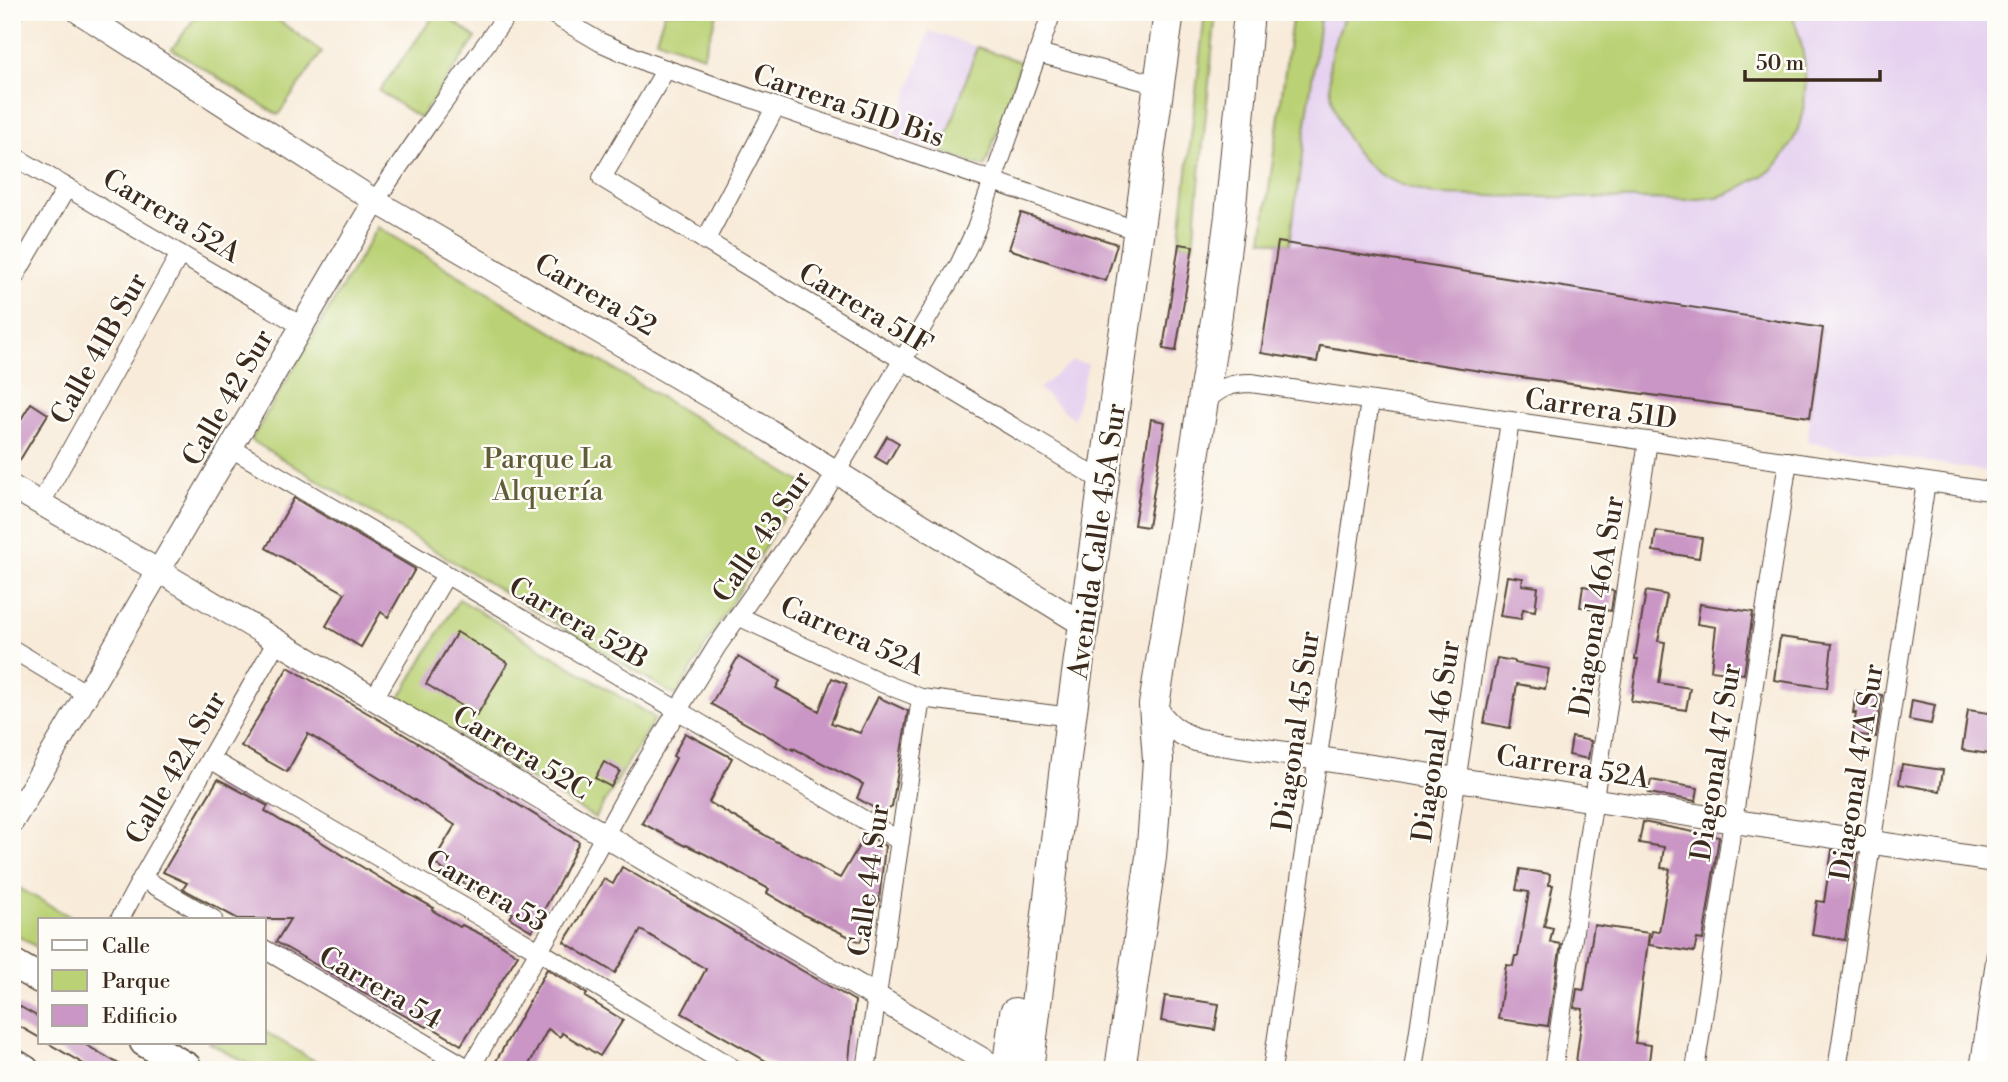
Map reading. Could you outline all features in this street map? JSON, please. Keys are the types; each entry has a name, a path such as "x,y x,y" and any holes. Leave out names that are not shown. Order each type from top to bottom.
{"highway":[{"name":"Avenida Calle 45A Sur","path":"1028,1070 1071,717 1169,12"},
{"path":"1120,1070 1157,798 1158,760 1154,705 1204,403 1230,216 1249,12"},
{"path":"1007,1070 1034,894 1071,717"}],"main road":[{"path":"12,963 38,978"},
{"path":"147,1044 187,1067"},
{"path":"12,1062 25,1070"}],"street":[{"name":"Carrera 52","path":"79,12 375,201 836,472 1084,625"},
{"name":"Calle 42 Sur","path":"16,809 87,694 375,201 509,12"},
{"name":"Carrera 51D Bis","path":"549,12 600,42 666,69 1139,231"},
{"name":"Calle 43 Sur","path":"470,1069 622,802 718,646 819,501 964,256 976,229 1052,12"},
{"path":"1038,53 1159,85"},
{"name":"Carrera 51F","path":"666,69 602,178 1104,482"},
{"path":"705,241 775,108"},
{"name":"Carrera 52A","path":"12,155 302,326"},
{"path":"12,281 67,187"},
{"name":"Calle 41B Sur","path":"41,503 180,254"},
{"name":"Carrera 51D","path":"1204,403 1215,392 1235,383 1251,383 1996,492"},
{"name":"Diagonal 45 Sur","path":"1272,1070 1370,401"},
{"name":"Diagonal 46 Sur","path":"1413,1070 1510,421"},
{"name":"Diagonal 46A Sur","path":"1553,1070 1648,441"},
{"name":"Carrera 52B","path":"231,448 900,841"},
{"name":"Diagonal 47 Sur","path":"1695,1070 1787,461"},
{"name":"Diagonal 47A Sur","path":"1838,1070 1926,482"},
{"name":"Carrera 52C","path":"12,486 1000,1070"},
{"path":"374,698 446,575"},
{"name":"Carrera 52A","path":"738,616 882,683 921,698 1071,717"},
{"name":"Calle 42A Sur","path":"121,918 277,641"},
{"path":"12,649 87,694"},
{"name":"Calle 44 Sur","path":"866,1070 921,698"},
{"name":"Carrera 52A","path":"1154,705 1161,717 1176,731 1197,740 1996,860"},
{"name":"Carrera 53","path":"210,759 539,951 736,1070"},
{"path":"142,878 211,918"},
{"name":"Carrera 54","path":"266,950 470,1069"},
{"path":"1979,1070 1996,954"}],"shaded area":[{"path":"1321,12 1996,12 1996,473 1807,442 1822,328 1290,244"},
{"path":"929,31 977,47 942,152 894,136"},
{"path":"1072,361 1088,364 1074,419 1039,389"}],"green space":[{"path":"199,12 267,12 322,52 278,115 172,49"},
{"path":"437,12 441,12 476,38 420,118 379,91"},
{"path":"665,12 718,12 703,56 656,39"},
{"path":"1205,12 1216,12 1193,246 1179,244"},
{"path":"1293,12 1321,12 1290,244 1262,240"},
{"path":"1348,12 1791,12 1803,52 1805,95 1802,116 1785,154 1771,170 1717,197 1690,200 1436,195 1405,186 1376,172 1355,150 1340,123 1331,92 1330,62 1336,36"},
{"path":"977,47 1021,62 985,167 942,152"},
{"name":"Parque La Alquería","path":"378,227 803,483 676,696 251,440"},
{"path":"459,599 655,718 595,818 399,699"},
{"path":"12,884 72,918 38,918 38,948 12,932"},
{"path":"266,1032 330,1070 260,1070 211,1044 266,1044"}],"building":[{"path":"1021,213 1117,244 1106,281 1009,249"},
{"path":"1278,242 1823,328 1810,417 1320,346 1317,362 1261,353"},
{"path":"1179,244 1193,246 1176,351 1163,349"},
{"path":"31,403 48,414 12,473 12,434"},
{"path":"1151,419 1165,422 1148,527 1134,525"},
{"path":"887,436 899,443 887,464 875,457"},
{"path":"294,498 415,569 388,617 381,612 361,647 326,626 345,593 266,548"},
{"path":"1656,531 1702,538 1699,558 1653,551"},
{"path":"1507,576 1523,578 1522,585 1538,587 1535,611 1523,609 1521,619 1500,616"},
{"path":"1583,586 1614,591 1611,611 1580,607"},
{"path":"1646,591 1667,595 1658,641 1665,642 1659,683 1690,688 1686,710 1631,701"},
{"path":"1700,604 1753,612 1744,674 1711,670 1716,627 1697,624"},
{"path":"457,632 508,663 477,715 426,684"},
{"path":"1780,637 1832,644 1827,688 1774,680"},
{"path":"738,657 780,681 776,688 819,711 832,678 847,684 831,723 860,733 878,697 908,711 892,807 883,813 857,798 863,784 793,750 711,704"},
{"path":"1497,658 1549,669 1545,689 1517,684 1510,728 1484,723"},
{"path":"288,667 579,842 532,931 510,918 513,913 433,862 455,825 308,734 287,772 241,746"},
{"path":"1856,691 1882,695 1876,737 1853,734"},
{"path":"1912,700 1935,705 1931,724 1909,720"},
{"path":"1968,710 1996,714 1996,755 1962,750"},
{"path":"685,733 732,758 709,802 824,870 840,878 866,834 885,846 879,901 860,942 806,916 767,893 769,889 642,823 676,758 673,756"},
{"path":"1572,737 1591,741 1588,759 1569,755"},
{"path":"604,762 620,771 611,787 595,778"},
{"path":"1902,764 1943,770 1940,791 1899,784"},
{"path":"218,779 268,806 265,811 434,908 432,910 460,927 462,925 518,955 461,1045 276,942 290,919 236,918 183,889 187,883 163,872"},
{"path":"1651,780 1698,788 1696,801 1648,793"},
{"path":"1643,822 1719,837 1703,940 1697,939 1694,952 1649,945 1652,931 1659,932 1670,869 1661,868 1664,847 1639,843"},
{"path":"1832,850 1858,854 1845,940 1812,935 1817,901 1824,902"},
{"path":"622,867 855,1001 848,1070 782,1070 682,1013 706,969 641,930 615,973 564,942 604,879 613,884"},
{"path":"1520,869 1550,874 1549,885 1553,885 1544,926 1553,928 1550,942 1561,944 1548,1026 1498,1019 1506,965 1513,966 1515,956 1518,956 1529,892 1516,890"},
{"path":"1594,925 1649,933 1635,1043 1651,1045 1648,1070 1575,1070 1583,1009 1574,1008 1577,989 1584,990"},
{"path":"547,969 623,1020 600,1056 562,1033 560,1037 548,1029 526,1070 507,1070 495,1063"},
{"path":"1165,996 1219,1004 1215,1030 1161,1021"},
{"path":"12,1002 38,1017 38,1037 12,1022"},
{"path":"49,1044 84,1044 129,1070 94,1070"}]}
